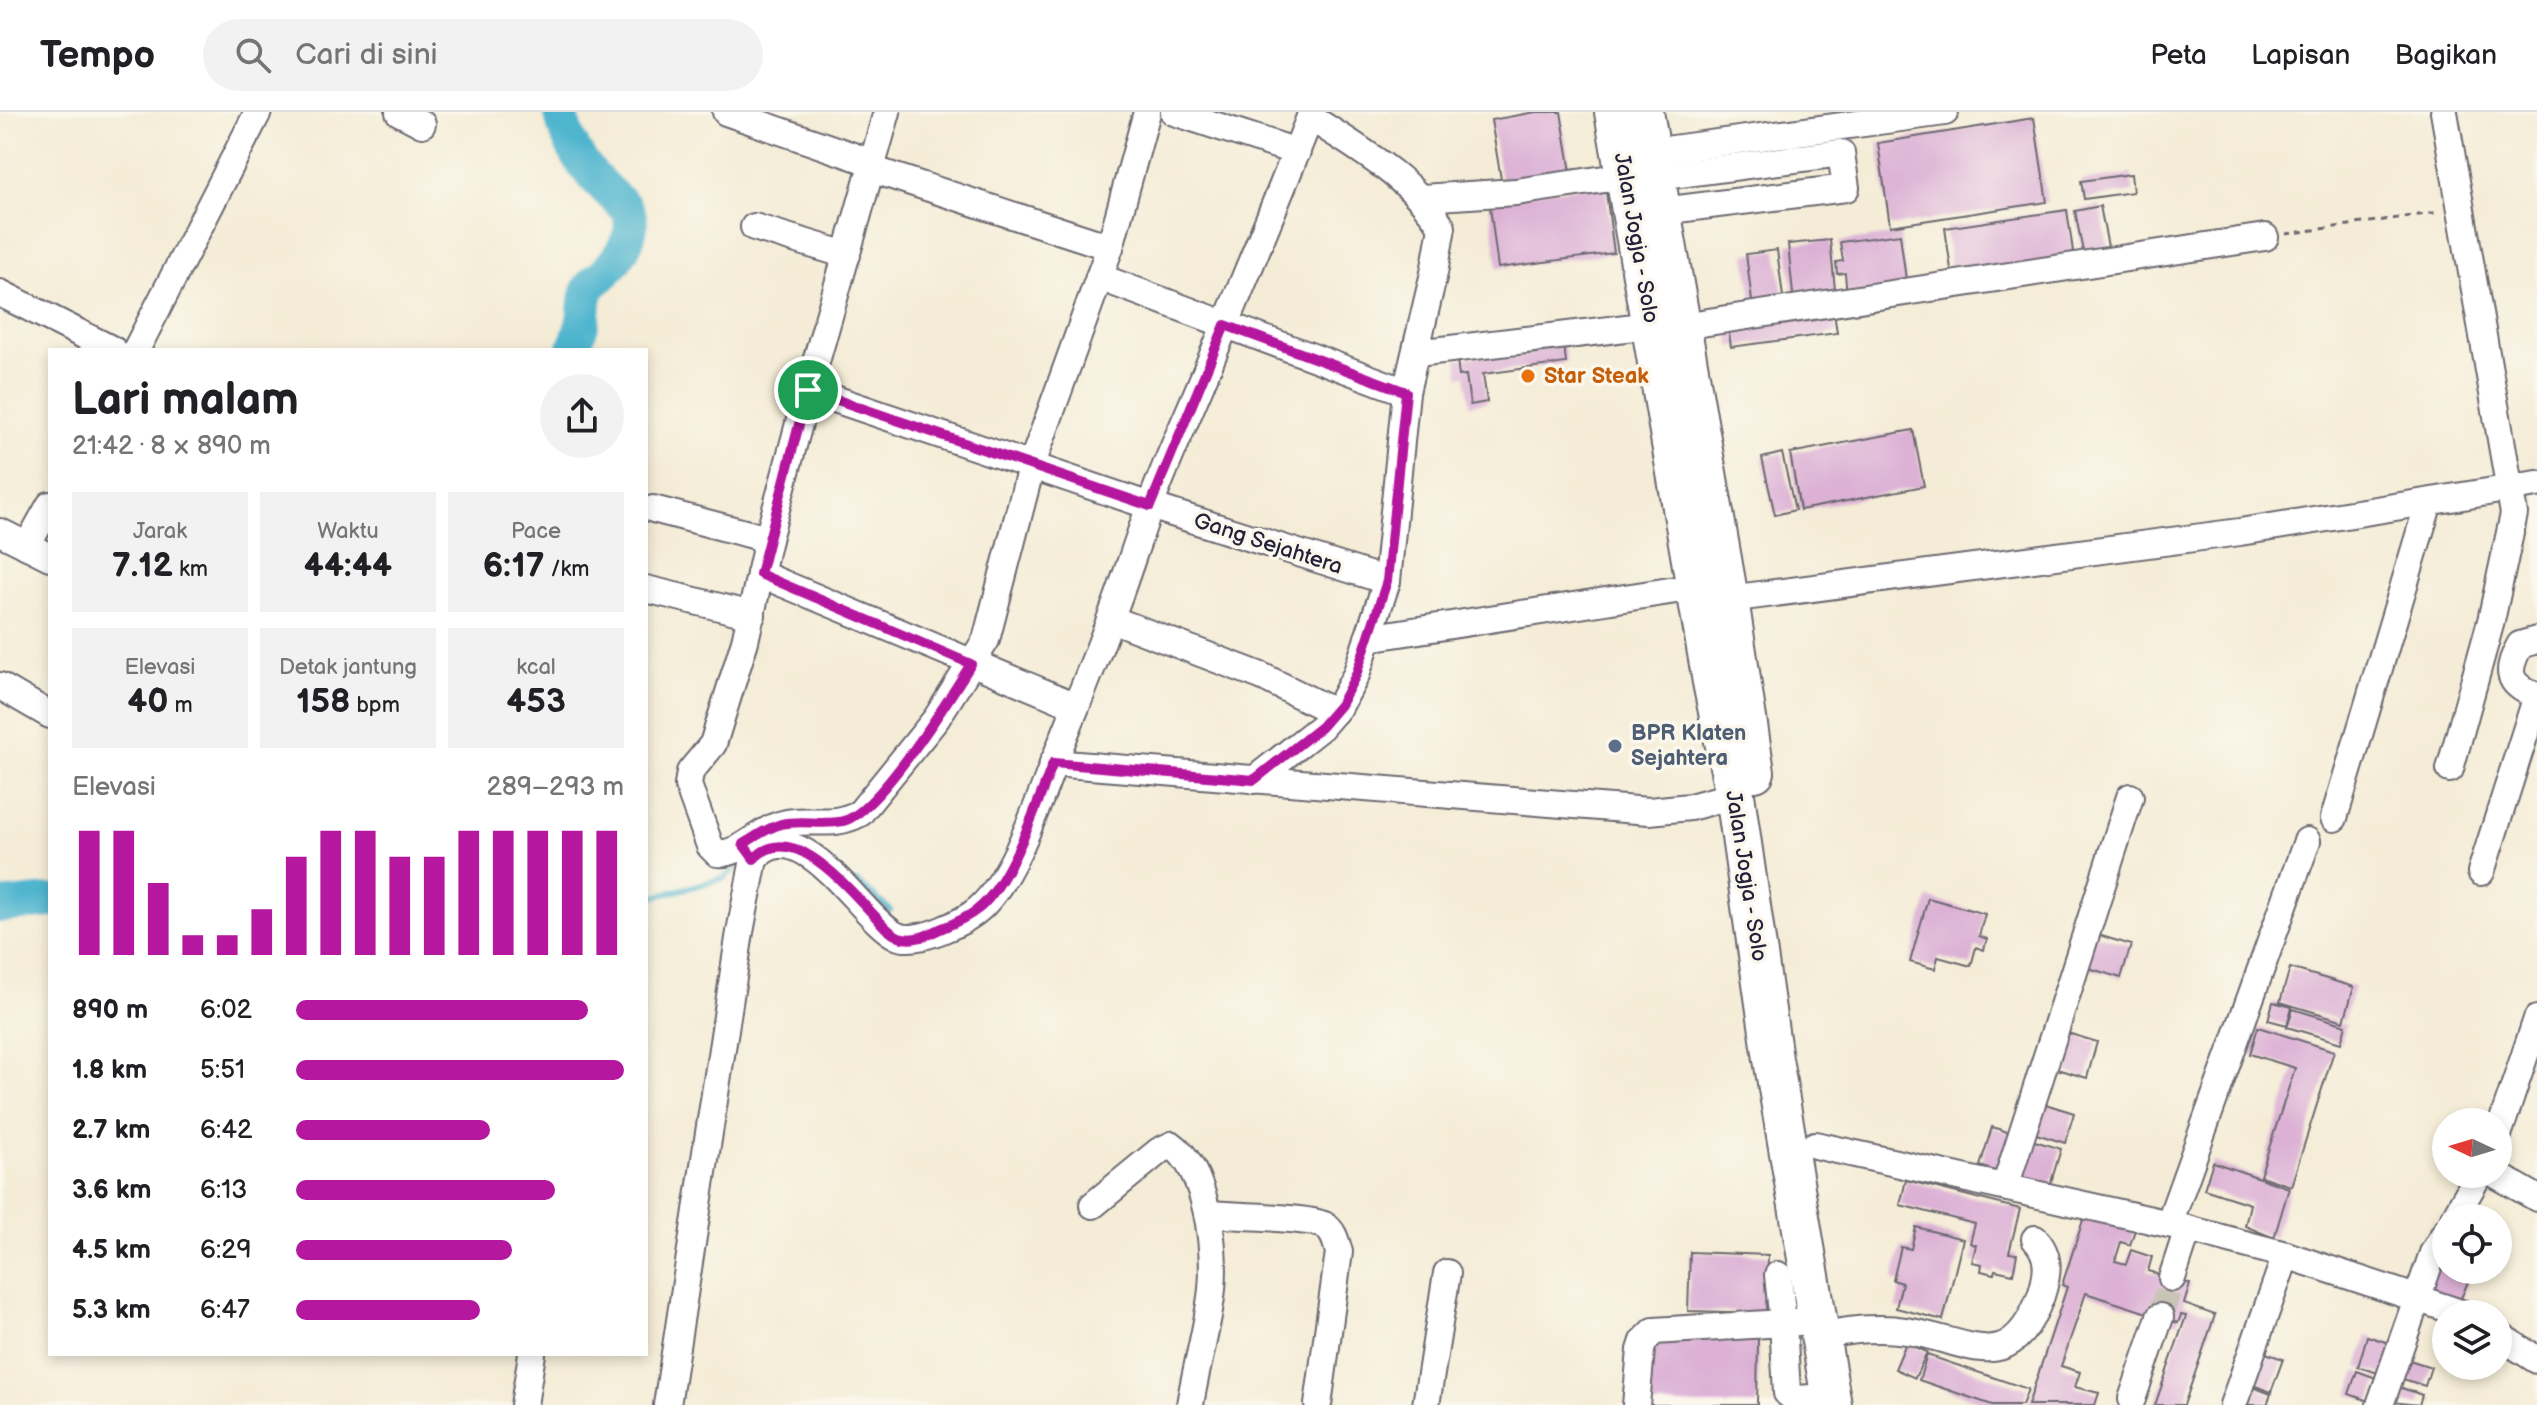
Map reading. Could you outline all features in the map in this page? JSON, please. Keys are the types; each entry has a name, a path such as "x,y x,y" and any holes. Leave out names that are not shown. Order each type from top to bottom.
{"highway":[{"name":"Jalan Jogja - Solo","path":"1614,112 1649,179 1666,325"},
{"name":"Jalan Jogja - Solo","path":"1644,112 1666,325 1712,593 1815,1145 1817,1327"},
{"name":"Jalan Jogja - Solo","path":"1712,593 1735,795 1773,1059 1817,1327 1840,1402"}],"street":[{"path":"137,348 258,112"},
{"path":"399,112 422,124"},
{"path":"726,112 872,166 1110,247"},
{"path":"887,112 768,539 752,615 713,744 690,772 688,785 710,846 717,853 724,854 759,853 778,844 797,849 844,884 898,937 920,938 980,908 996,888 1026,834 1111,619 1150,506 1311,114 1422,198 1442,227 1417,353 1406,392 1387,581 1356,675 1340,705 1321,727 1254,780"},
{"path":"667,1405 740,932 749,852 779,825 845,821 860,813 936,719 986,640 1031,467 1110,247 1147,112"},
{"path":"1174,112 1297,152"},
{"path":"1649,179 1945,112"},
{"path":"2444,112 2507,489 2514,514 2491,621 2450,769"},
{"path":"1422,198 1649,179 1841,153 1846,188 1649,179"},
{"path":"754,227 847,255"},
{"path":"1417,353 1666,325 2265,237"},
{"path":"1099,277 1406,392"},
{"path":"0,293 109,348"},
{"name":"Gang Sejahtera","path":"808,390 1031,467 1387,581"},
{"path":"1368,638 1712,593 2240,532 2537,484"},
{"path":"2334,818 2429,502"},
{"path":"17,545 48,507"},
{"path":"653,509 768,539"},
{"path":"760,574 1076,706"},
{"path":"648,589 752,615"},
{"path":"1111,619 1261,676 1334,712"},
{"path":"2481,872 2537,696 2523,690 2512,680 2510,664 2520,645 2537,640"},
{"path":"0,686 48,714"},
{"path":"1053,763 1649,811 1690,807 1735,795"},
{"path":"2005,1187 2130,797"},
{"path":"2172,1278 2179,1226 2307,841"},
{"path":"2507,1108 2537,1019"},
{"path":"1093,1205 1159,1151 1172,1145 1184,1153 1194,1172 1208,1214 1212,1286 1190,1405"},
{"path":"1815,1145 2179,1226 2286,1255 2432,1302"},
{"path":"2512,1184 2537,1198"},
{"path":"1208,1214 1323,1225 1335,1237 1339,1252 1318,1405"},
{"path":"1636,1405 1641,1350 1644,1341 1654,1331 1878,1328 1909,1331 1967,1347 1995,1348 2012,1343 2031,1322 2044,1286 2048,1261 2035,1239"},
{"path":"2233,1405 2286,1255"},
{"path":"2380,1405 2432,1256"},
{"path":"1426,1405 1447,1273"},
{"path":"1778,1275 1817,1327"},
{"path":"2132,1399 2160,1317"},
{"path":"2512,1344 2537,1360"},
{"path":"524,1405 532,1356"}],"path":[{"path":"2265,237 2460,209"}],"building":[{"path":"1536,112 1561,112 1572,178 1503,191 1491,120"},
{"path":"2034,118 2047,202 1890,226 1878,143"},
{"path":"2131,174 2133,192 2084,199 2081,181"},
{"path":"1605,184 1614,253 1498,268 1489,199"},
{"path":"2100,206 2110,257 2085,262 2075,211"},
{"path":"2067,210 2075,265 1953,283 1945,228"},
{"path":"1900,234 1907,288 1847,296 1845,273 1837,274 1836,262 1843,261 1840,242"},
{"path":"1830,240 1836,299 1794,304 1788,244"},
{"path":"1777,250 1784,305 1753,309 1746,254"},
{"path":"1834,312 1837,333 1731,347 1728,326"},
{"path":"1564,344 1566,363 1483,374 1487,402 1470,405 1466,375 1459,376 1457,359"},
{"path":"1913,430 1924,486 1800,510 1790,453"},
{"path":"1782,453 1795,510 1775,515 1762,458"},
{"path":"1928,898 1985,914 1979,936 1987,939 1984,950 1976,947 1971,966 1938,957 1935,969 1910,962"},
{"path":"2088,932 2131,945 2121,978 2079,965"},
{"path":"2290,968 2354,987 2344,1021 2280,1002"},
{"path":"2273,1002 2292,1007 2287,1025 2268,1020"},
{"path":"2293,1009 2346,1025 2341,1043 2287,1027"},
{"path":"2258,1027 2334,1051 2291,1186 2260,1176 2295,1068 2250,1054"},
{"path":"2061,1031 2097,1042 2087,1078 2050,1067"},
{"path":"2039,1102 2074,1113 2065,1143 2030,1132"},
{"path":"1992,1127 2017,1135 2004,1174 1980,1166"},
{"path":"2028,1139 2061,1149 2049,1189 2016,1179"},
{"path":"2213,1162 2289,1188 2274,1238 2245,1226 2250,1204 2204,1189"},
{"path":"1906,1180 2020,1209 2009,1253 2017,1254 2013,1274 1981,1271 1982,1264 1972,1262 1976,1245 1970,1243 1975,1224 1900,1205"},
{"path":"2085,1214 2135,1230 2130,1245 2121,1242 2115,1261 2126,1264 2131,1250 2152,1257 2148,1271 2190,1284 2184,1304 2215,1315 2184,1405 2155,1405 2186,1316 2181,1315 2178,1323 2086,1293 2061,1366 2080,1372 2075,1387 2099,1393 2095,1405 2028,1405 2067,1287 2062,1285"},
{"path":"1916,1227 1963,1239 1943,1320 1896,1308 1902,1283 1893,1280 1901,1247 1911,1249"},
{"path":"1690,1252 1768,1255 1766,1313 1688,1311"},
{"path":"2432,1270 2432,1284 2467,1284 2460,1300 2452,1300 2424,1288"},
{"path":"2367,1336 2395,1345 2385,1375 2358,1367"},
{"path":"1649,1338 1758,1338 1757,1405 1640,1405"},
{"path":"1906,1343 1927,1352 1915,1378 1895,1369"},
{"path":"2257,1350 2283,1359 2271,1392 2245,1382"},
{"path":"1927,1355 2028,1389 2022,1405 1992,1405 1919,1380"},
{"path":"2406,1359 2431,1367 2425,1386 2400,1378"},
{"path":"2357,1371 2379,1379 2371,1402 2349,1394"},
{"path":"2245,1384 2271,1394 2267,1405 2237,1405"},
{"path":"2396,1386 2422,1395 2419,1405 2391,1402"}],"waterway":[{"path":"560,112 576,153 625,207 631,224 627,242 617,258 588,290 574,348"},
{"path":"648,898 724,878 745,860"},
{"path":"857,882 890,910"},
{"path":"0,906 48,901"}],"tunnel":[{"path":"2160,1317 2172,1278"}],"place":[{"name":"Star Steak","path":"1528,376"},
{"name":"BPR Klaten Sejahtera","path":"1615,746"}],"route":[{"path":"1225,325 1406,392 1387,581 1356,675 1340,705 1321,727 1254,780 1053,763 1026,834 996,888 980,908 920,938 898,937 889,931 844,884 797,849 778,844 759,853 754,859 743,844 765,831 786,823 845,821 860,813 936,719 971,664 760,574 808,390 1150,506 1225,325"}]}
